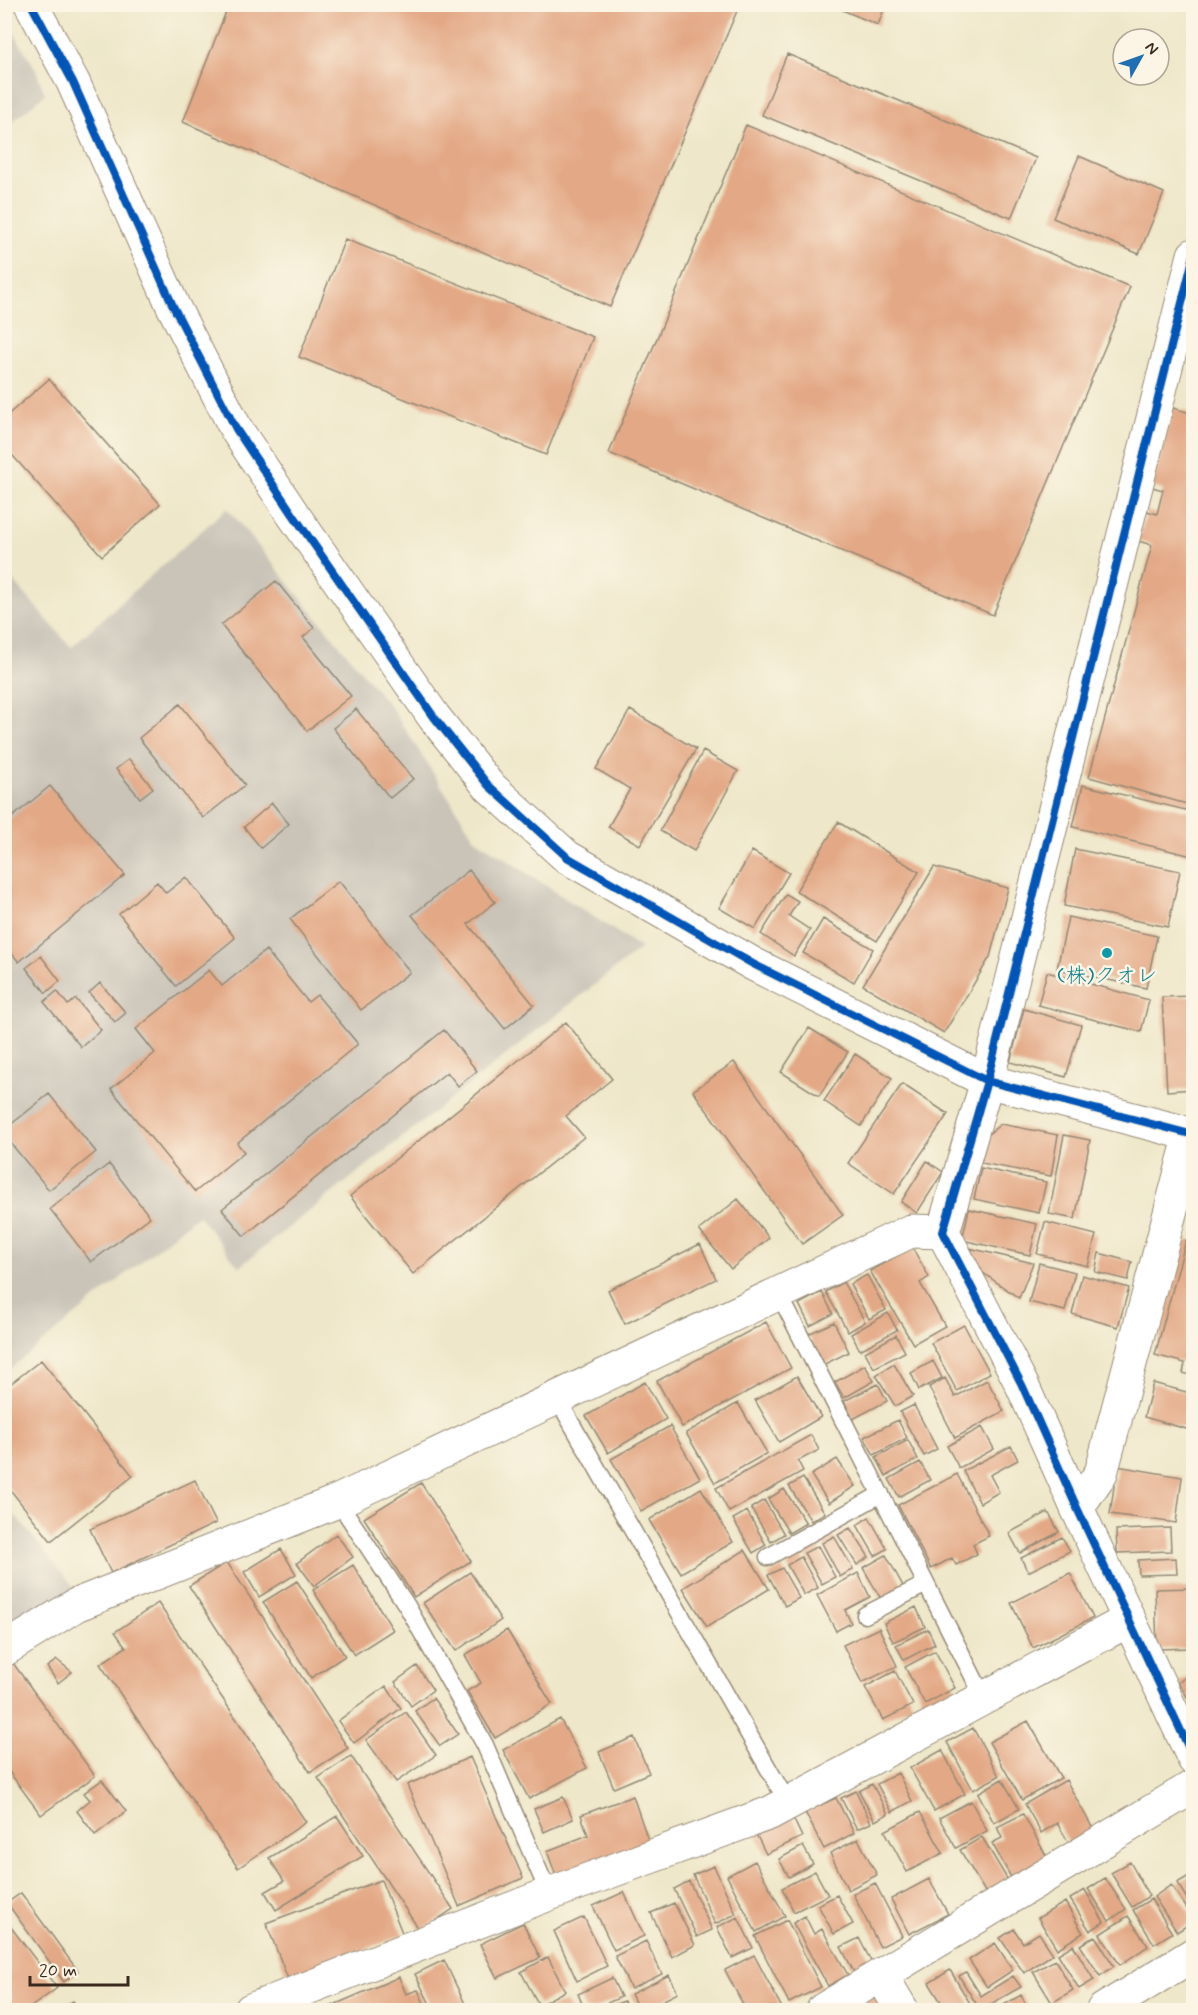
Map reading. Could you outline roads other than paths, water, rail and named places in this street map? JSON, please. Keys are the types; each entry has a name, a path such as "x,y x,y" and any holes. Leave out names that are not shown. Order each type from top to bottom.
{"street":[{"path":"31,4 73,82 173,306 236,429 434,717 488,785 567,857 753,964 987,1081 1192,1134 1101,1473 1077,1508"},
{"path":"1194,255 1186,318 987,1081 943,1232 1022,1385 1194,1759"},
{"path":"4,1650 76,1605 338,1501 911,1232 943,1232"},
{"path":"251,2010 549,1894 770,1813 1129,1620"},
{"path":"823,2010 1194,1786"},
{"path":"1103,2010 1194,1954"},
{"path":"881,1975 902,2010"}],"lane":[{"path":"779,1294 984,1698"},
{"path":"557,1398 788,1803"},
{"path":"768,1557 881,1494"},
{"path":"338,1501 407,1606 485,1745 549,1894"},
{"path":"865,1615 926,1584"}],"place":[{"name":"(株)クオレ","path":"1107,953"}]}
